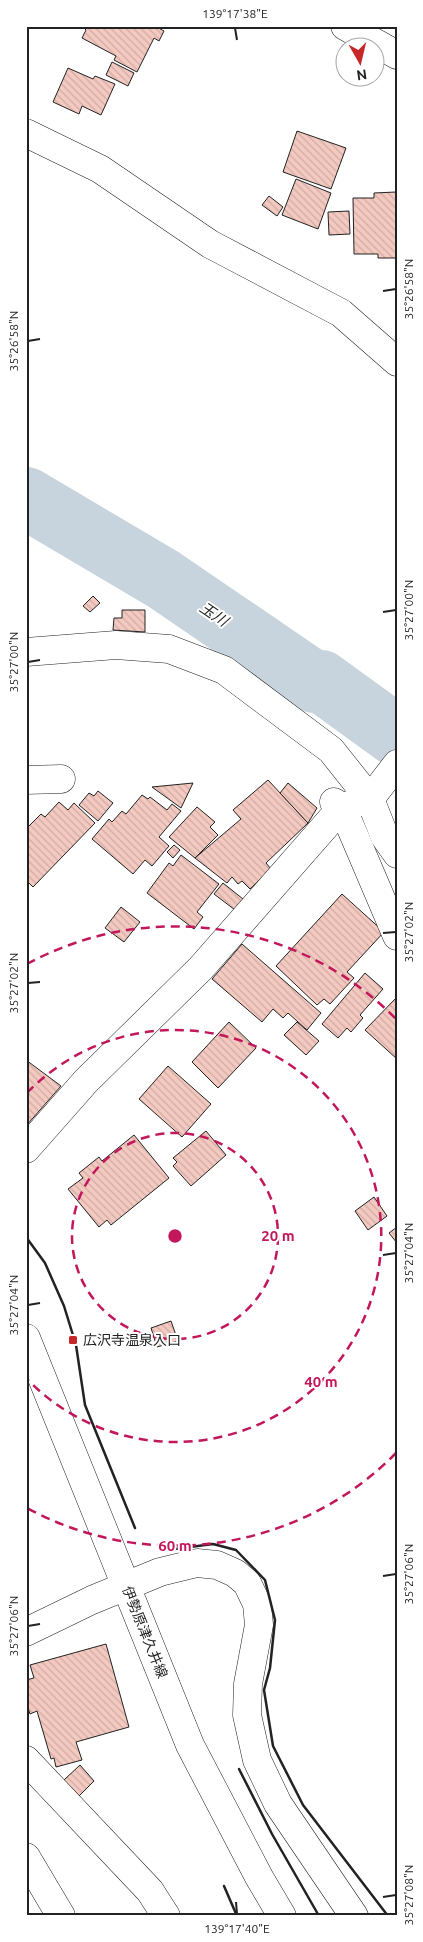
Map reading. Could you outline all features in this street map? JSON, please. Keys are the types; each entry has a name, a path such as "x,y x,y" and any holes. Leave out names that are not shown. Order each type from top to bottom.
{"street":[{"path":"345,26 397,55"},
{"path":"26,133 100,169 210,244 341,313 397,362"},
{"path":"26,652 116,645 170,649 224,670 331,750 370,798 385,837 397,854"},
{"path":"26,1149 86,1081 201,968 338,804 370,798 395,766"},
{"path":"26,780 62,779"},
{"path":"338,804 397,936"},
{"name":"伊勢原津久井線","path":"26,1338 190,1745 259,1877 282,1916"},
{"path":"26,1632 126,1585 160,1572 197,1563 217,1565 235,1573 247,1583 257,1604 259,1625 248,1684 247,1715 257,1760 278,1804 354,1916"},
{"path":"26,1760 150,1891 166,1916"},
{"path":"26,1857 60,1916"}],"building":[{"path":"82,26 155,26 164,31 159,41 154,38 137,72 114,60 116,56 82,38 86,30"},
{"path":"112,62 134,73 128,86 106,75"},
{"path":"68,68 93,79 95,76 115,84 101,115 82,106 79,114 53,102"},
{"path":"297,131 346,148 331,189 283,172"},
{"path":"296,179 331,193 318,229 282,215"},
{"path":"396,192 397,258 378,258 378,254 354,254 353,198 374,198 374,193"},
{"path":"269,196 283,207 277,216 262,205"},
{"path":"349,211 350,234 329,235 328,212"},
{"path":"93,596 100,603 90,612 83,606"},
{"path":"122,610 145,610 145,632 113,630 114,618 122,618"},
{"path":"268,780 308,823 266,863 271,869 250,889 242,881 238,884 232,877 227,883 195,858 241,819 233,810"},
{"path":"193,783 181,808 152,787"},
{"path":"288,783 317,808 308,823 280,793"},
{"path":"98,791 113,803 98,821 79,805 89,793 94,796"},
{"path":"142,795 148,799 150,797 167,810 172,804 181,811 159,837 169,846 152,866 145,860 133,874 92,839 109,819 112,822 122,811 126,814"},
{"path":"59,802 68,810 74,803 95,823 33,887 26,880 26,829 41,814 45,817"},
{"path":"197,807 215,822 210,827 218,835 195,858 169,837"},
{"path":"174,845 180,850 173,858 167,852"},
{"path":"181,855 219,884 197,912 203,917 194,929 147,893 169,863 173,866"},
{"path":"223,883 243,899 235,910 214,894"},
{"path":"342,894 384,932 347,972 354,978 330,1004 324,999 317,1005 276,966"},
{"path":"121,907 140,922 124,942 105,928"},
{"path":"242,944 321,1013 307,1030 288,1013 283,1018 273,1009 262,1022 212,979"},
{"path":"365,973 383,989 360,1015 363,1018 351,1032 347,1028 338,1038 322,1024"},
{"path":"397,997 397,1059 365,1030"},
{"path":"229,1022 256,1048 218,1088 192,1062"},
{"path":"297,1022 319,1041 306,1055 284,1035"},
{"path":"26,1060 61,1086 26,1126"},
{"path":"168,1066 211,1104 182,1137 139,1099"},
{"path":"206,1131 226,1155 191,1186 173,1166 177,1162 173,1158"},
{"path":"134,1135 169,1178 111,1225 107,1220 99,1227 68,1189 83,1178 79,1173 99,1157 102,1161"},
{"path":"374,1197 387,1216 368,1230 355,1211"},
{"path":"397,1227 397,1243 389,1233"},
{"path":"171,1321 178,1341 157,1347 151,1328"},
{"path":"106,1644 129,1727 76,1742 82,1760 56,1767 54,1758 51,1759 37,1711 30,1714 26,1702 26,1680 34,1678 30,1665"},
{"path":"80,1765 94,1781 79,1796 64,1780"}],"waterway":[{"name":"玉川","path":"26,498 163,579 314,682 321,681 397,736"}],"wall":[{"path":"26,1237 45,1263 64,1306 76,1345 85,1405 135,1528"},
{"path":"167,1550 213,1544 236,1550 265,1580 275,1620 270,1668 264,1690 273,1746 303,1805 388,1916"},
{"path":"239,1769 272,1834 319,1916"},
{"path":"224,1886 237,1916"}],"place":[{"name":"広沢寺温泉入口","path":"73,1340"}]}
